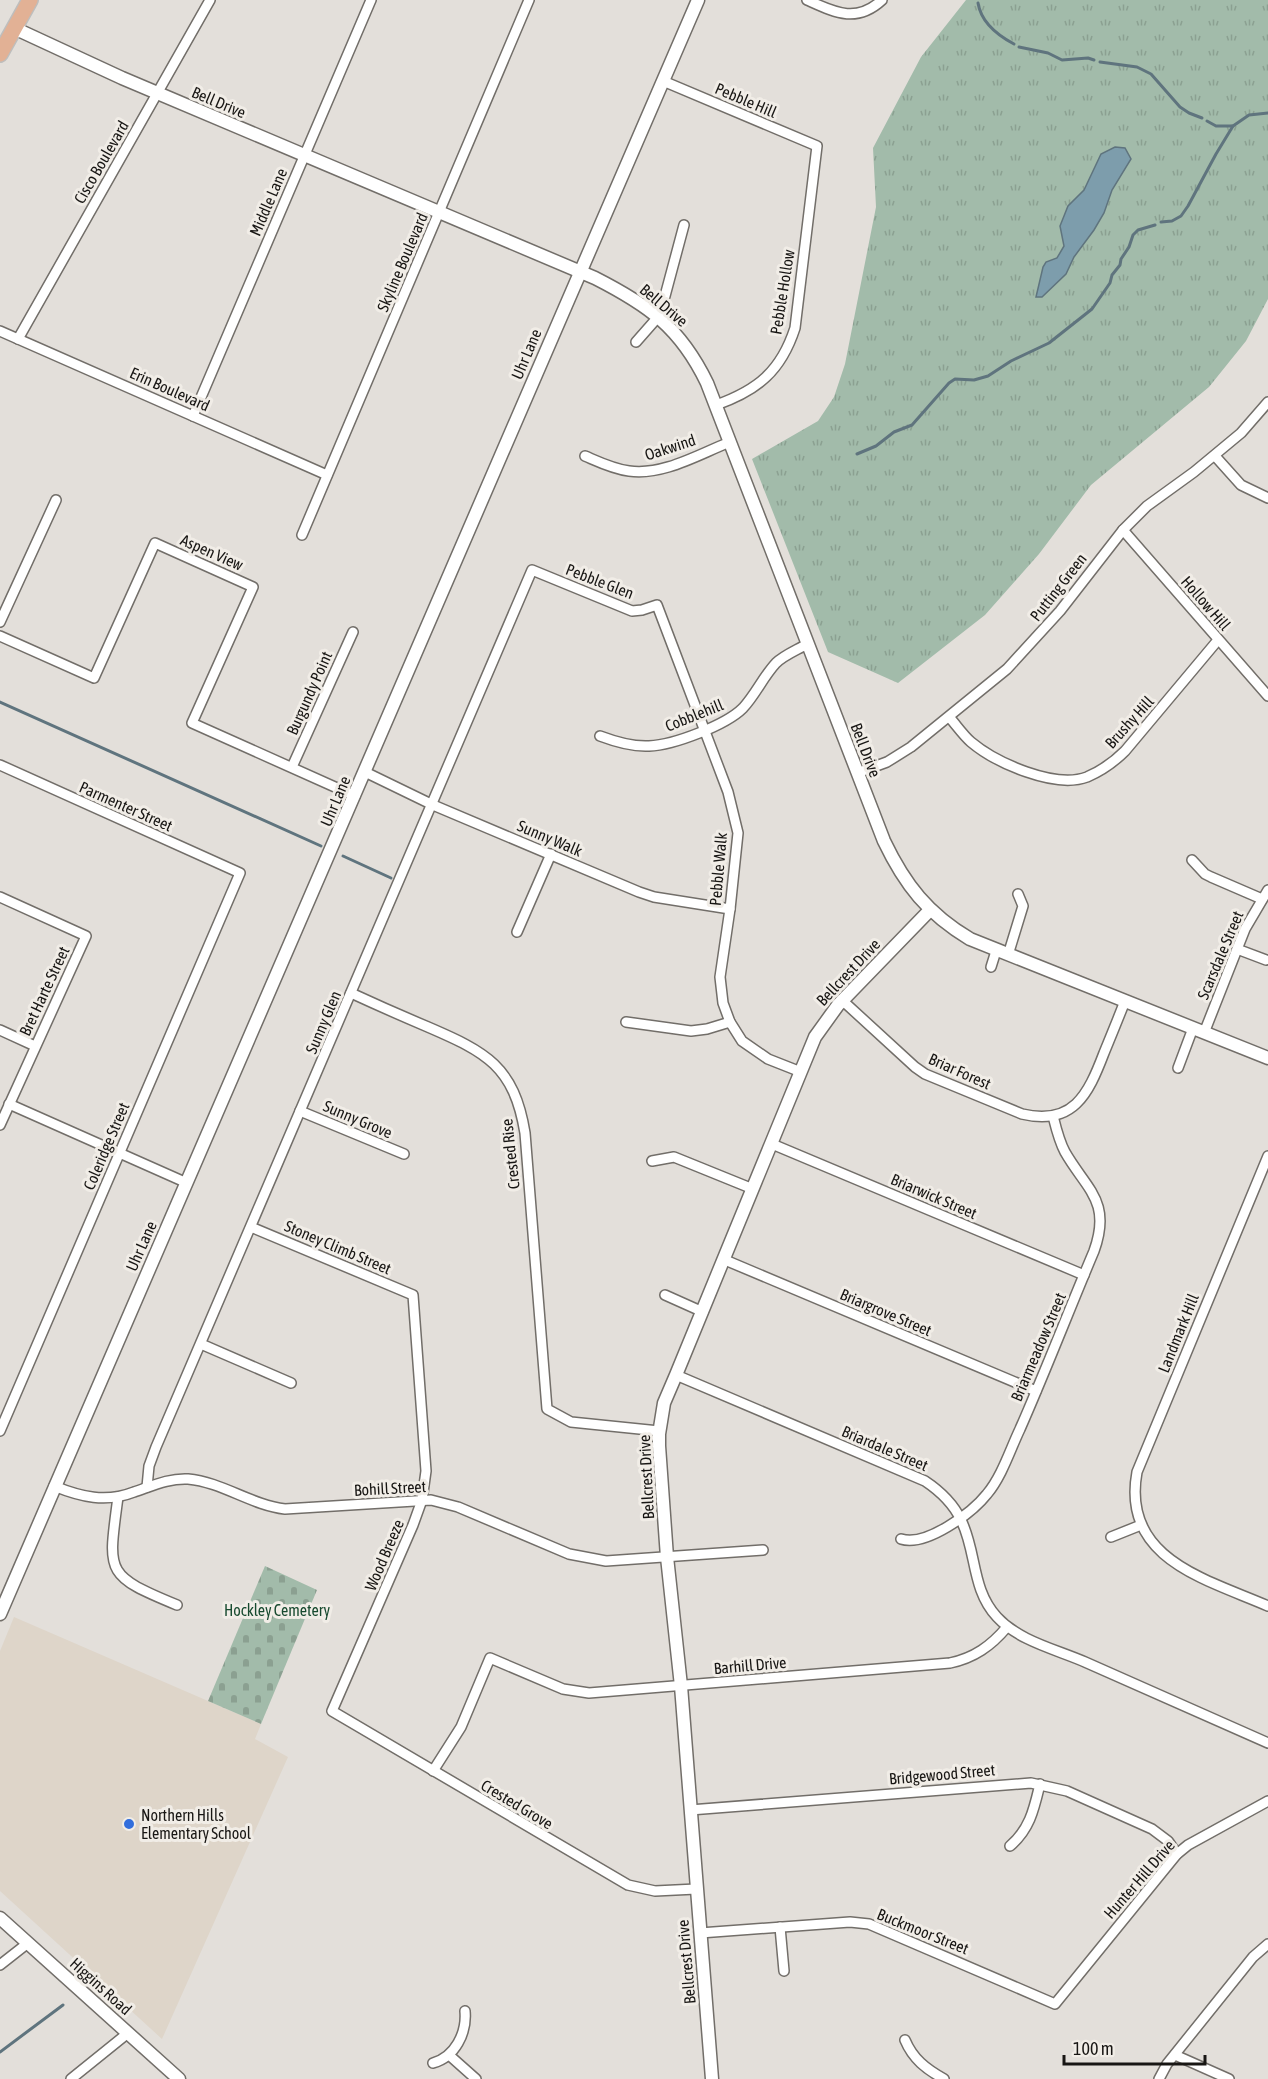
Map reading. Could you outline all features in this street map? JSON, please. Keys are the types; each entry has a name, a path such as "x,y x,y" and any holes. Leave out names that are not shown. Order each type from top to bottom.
{"main road":[{"path":"0,54 30,0"}],"street":[{"name":"Cisco Boulevard","path":"18,339 210,0"},
{"name":"Middle Lane","path":"193,416 371,0"},
{"name":"Skyline Boulevard","path":"302,535 529,0"},
{"name":"Uhr Lane","path":"0,1614 698,0"},
{"path":"807,0 838,13 850,14 875,7 882,0"},
{"name":"Bell Drive","path":"14,28 158,93 579,272 631,297 656,315 678,336 699,366 884,841 893,861 918,897 955,930 1002,953 1268,1058"},
{"name":"Pebble Hill","path":"663,81 817,146"},
{"name":"Pebble Hollow","path":"716,405 743,394 759,384 778,365 788,349 795,328 817,146"},
{"path":"636,342 656,315 665,296 684,225"},
{"name":"Erin Boulevard","path":"0,331 327,475"},
{"name":"Putting Green","path":"857,773 873,769 898,756 950,718 1007,669 1059,611 1123,530 1147,506 1215,456 1241,433 1268,402"},
{"name":"Oakwind","path":"585,456 619,469 646,471 664,468 730,442"},
{"path":"1215,456 1241,485 1268,498"},
{"path":"0,622 56,500"},
{"name":"Hollow Hill","path":"1123,530 1268,696"},
{"name":"Aspen View","path":"0,636 94,678 155,543 254,587 192,723 355,796"},
{"name":"Pebble Glen","path":"532,570 632,610 642,610 657,605"},
{"name":"Sunny Glen","path":"147,1487 149,1466 156,1447 532,570"},
{"name":"Pebble Walk","path":"657,605 732,804 738,833 720,986 723,1003 730,1022 742,1041 777,1064 801,1072"},
{"name":"Burgundy Point","path":"292,767 353,632"},
{"name":"Brushy Hill","path":"950,718 963,735 981,749 1022,771 1037,777 1085,778 1112,763 1125,751 1218,640"},
{"name":"Cobblehill","path":"600,736 632,746 649,746 666,743 731,718 755,695 777,662 807,644"},
{"name":"Parmenter Street","path":"0,765 240,873"},
{"name":"Sunny Walk","path":"365,772 433,804 654,897 730,909"},
{"path":"518,932 551,854"},
{"path":"1192,860 1211,877 1262,899"},
{"name":"Coleridge Street","path":"0,1431 240,873"},
{"name":"Scarsdale Street","path":"1178,1068 1199,1030 1245,928 1268,890"},
{"path":"991,967 1002,953 1023,906 1018,894"},
{"name":"Bret Harte Street","path":"0,897 86,936 0,1125"},
{"name":"Bellcrest Drive","path":"712,2079 681,1686 667,1557 659,1431 664,1403 821,1027 843,1000 930,910"},
{"path":"1237,949 1266,960"},
{"name":"Crested Rise","path":"351,993 462,1041 481,1052 497,1066 514,1091 522,1114 525,1133 547,1409 571,1422 659,1431"},
{"name":"Briar Forest","path":"843,1000 925,1074 1022,1114 1037,1118 1053,1116"},
{"path":"1053,1116 1072,1108 1092,1084 1125,1001"},
{"path":"626,1022 691,1031 730,1022"},
{"path":"0,1030 35,1046"},
{"path":"9,1104 187,1183"},
{"name":"Sunny Grove","path":"300,1111 404,1154"},
{"name":"Briarmeadow Street","path":"902,1539 908,1541 928,1538 976,1507 989,1493 1036,1391 1097,1243 1100,1214 1096,1200 1062,1145 1053,1116"},
{"name":"Briarwick Street","path":"772,1144 1084,1275"},
{"name":"Landmark Hill","path":"1141,1525 1134,1499 1137,1472 1268,1156"},
{"path":"652,1161 674,1157 687,1160 753,1189"},
{"name":"Stoney Climb Street","path":"251,1227 413,1295"},
{"name":"Briargrove Street","path":"724,1260 1036,1391"},
{"name":"Wood Breeze","path":"332,1711 422,1500 426,1471 413,1295"},
{"path":"665,1295 703,1312"},
{"path":"201,1344 291,1383"},
{"name":"Briardale Street","path":"676,1375 924,1481 951,1503 960,1518 968,1538 981,1593 1007,1627 1021,1636 1268,1743"},
{"name":"Bohill Street","path":"54,1486 87,1498 106,1499 178,1479 205,1482 263,1505 285,1509 431,1500 458,1507 581,1558 606,1561 763,1550"},
{"path":"118,1497 111,1550 117,1572 138,1589 177,1605"},
{"path":"1111,1537 1141,1525 1155,1547 1168,1559 1184,1569 1268,1606"},
{"name":"Barhill Drive","path":"433,1771 461,1727 490,1658 572,1691 589,1693 950,1663 983,1650 1007,1627"},
{"name":"Crested Grove","path":"332,1711 628,1886 655,1891 696,1889"},
{"name":"Bridgewood Street","path":"690,1810 1015,1784 1040,1784 1067,1791 1152,1829 1168,1841 1178,1854"},
{"path":"1010,1846 1029,1823 1040,1784"},
{"name":"Hunter Hill Drive","path":"1054,2004 1178,1854 1188,1845 1268,1801"},
{"name":"Higgins Road","path":"0,1918 179,2079"},
{"name":"Buckmoor Street","path":"700,1934 850,1922 869,1924 1054,2004"},
{"path":"780,1927 784,1971"},
{"path":"0,1965 28,1943"},
{"path":"1159,2079 1174,2055 1253,1957 1268,1944"},
{"path":"433,2063 442,2061 449,2055 463,2034 466,2024 465,2010"},
{"path":"71,2079 128,2033"},
{"path":"905,2040 911,2053 919,2062 944,2079"},
{"path":"449,2055 476,2079"},
{"path":"1174,2055 1229,2079"}],"shaded area":[{"name":"Northern Hills Elementary School","path":"14,1617 261,1724 255,1739 288,1757 162,2039 0,1891 0,1651"}],"green space":[{"path":"966,0 1268,0 1268,299 1246,341 1209,387 1091,485 1039,554 985,615 898,683 828,652 752,459 818,421 834,397 845,364 876,207 873,148 921,57"},
{"name":"Hockley Cemetery","path":"265,1566 317,1590 261,1724 208,1701"}],"water":[{"path":"1115,147 1125,148 1131,159 1112,190 1104,213 1074,257 1066,274 1042,297 1036,297 1043,267 1046,262 1057,258 1064,246 1060,226 1068,206 1084,190 1101,154"}],"waterway":[{"path":"978,3 986,22 1014,44"},
{"path":"1019,47 1048,53 1062,60 1088,58 1094,60"},
{"path":"1100,62 1137,67 1151,74 1180,107 1202,118"},
{"path":"1161,222 1172,221 1181,216 1233,126 1249,115 1268,113"},
{"path":"1207,121 1216,126 1233,126"},
{"path":"857,454 876,446 894,432 912,425 955,379 974,380 988,376 1011,361 1049,343 1092,309 1120,265 1133,235 1138,230 1155,225"},
{"path":"0,702 321,846"},
{"path":"343,856 391,878"},
{"path":"0,2052 63,2005"}],"place":[{"name":"Northern Hills Elementary School","path":"129,1824"}]}
